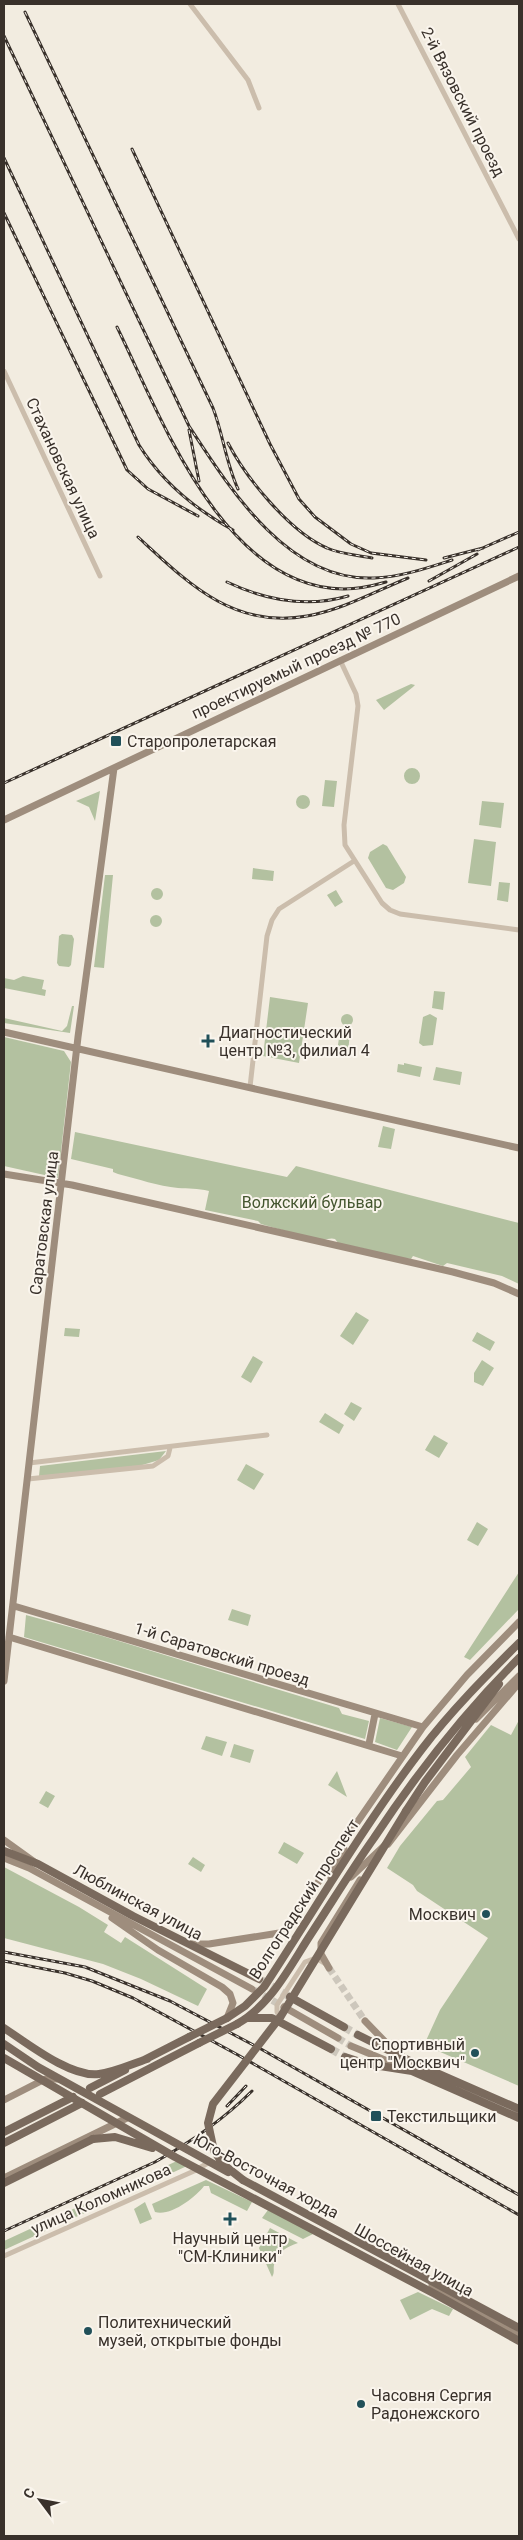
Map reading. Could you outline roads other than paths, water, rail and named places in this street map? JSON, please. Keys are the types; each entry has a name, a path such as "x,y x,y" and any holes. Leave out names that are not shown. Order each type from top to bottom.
{"main road":[{"name":"проектируемый проезд № 770","path":"4,820 519,576"},
{"name":"Саратовская улица","path":"4,1682 78,1050 114,768"},
{"path":"4,1032 519,1148"},
{"path":"4,1174 62,1184 460,1274 519,1294"},
{"name":"1-й Саратовский проезд","path":"14,1606 423,1727"},
{"path":"186,1943 209,1944 279,1933 286,1930 292,1924 356,1824 423,1727 467,1675 519,1622"},
{"path":"10,1637 369,1744 402,1756"},
{"name":"Волгоградский проспект","path":"4,2131 227,2018 252,2000 264,1987 391,1792 423,1748 456,1708 519,1643"},
{"path":"243,2180 224,2165 214,2151 208,2123 213,2104 282,2016 406,1811 434,1770 517,1660"},
{"name":"Волгоградский проспект","path":"4,2143 237,2024 259,2008 272,1993 338,1892 434,1752 475,1704 517,1660"},
{"path":"464,1732 519,1676"},
{"path":"328,1966 320,1949 325,1934 372,1862 394,1838 457,1755 519,1683"},
{"path":"369,1744 375,1714"},
{"path":"321,1898 356,1824"},
{"path":"338,1892 360,1867 394,1838"},
{"path":"4,1840 38,1864"},
{"name":"Люблинская улица","path":"4,1851 38,1864 186,1943 259,1979"},
{"name":"Люблинская улица","path":"4,1858 28,1868 252,1989"},
{"path":"96,1905 158,1950 227,1991 233,2003 227,2018"},
{"path":"290,1996 344,2027"},
{"path":"284,2007 338,2038"},
{"path":"246,2019 267,2017 285,2023 331,2049"},
{"path":"365,2022 399,2056"},
{"path":"4,2028 70,2068 81,2072 100,2074 147,2059"},
{"path":"358,2035 399,2056 519,2109"},
{"name":"Юго-Восточная хорда","path":"4,2044 38,2067 243,2180 519,2328"},
{"path":"351,2046 519,2118"},
{"path":"345,2057 366,2064 408,2070"},
{"name":"Юго-Восточная хорда","path":"4,2058 175,2157 436,2294 519,2341"},
{"path":"4,2100 45,2079 61,2080 172,2143"},
{"path":"4,2178 127,2118"},
{"path":"4,2183 82,2143 105,2136 137,2142 175,2157"},
{"name":"Шоссейная улица","path":"188,2152 426,2282 519,2336"}],"street":[{"path":"190,4 248,80 259,108"},
{"name":"2-й Вязовский проезд","path":"398,4 519,239"},
{"name":"Стахановская улица","path":"4,370 100,576"},
{"path":"340,660 356,694 358,706 343,832 345,845 354,861 382,903 393,912 519,930"},
{"path":"250,1087 267,936 272,920 283,906 354,861"},
{"path":"29,1464 266,1435"},
{"path":"28,1479 153,1466 168,1456 170,1448"},
{"path":"285,2023 278,2016 277,2005 302,1966 312,1958 328,1966"},
{"name":"улица Коломникова","path":"4,2256 208,2163"}],"tunnel":[{"path":"329,1968 365,2021"},
{"path":"261,1980 290,1997"},
{"path":"254,1990 284,2007"},
{"path":"344,2027 358,2035"},
{"path":"338,2038 351,2046"},
{"path":"331,2049 345,2057"}],"railway":[{"path":"25,12 213,408 230,469 238,489"},
{"path":"4,36 189,426 243,503 288,548 315,565 343,575 374,578 394,576 452,560"},
{"path":"132,149 270,444 299,499 315,517 351,544 371,553 426,560"},
{"path":"4,158 139,445 158,471 180,494 233,530"},
{"path":"4,213 127,470 148,489 198,516"},
{"path":"117,327 176,449 202,491 231,529 264,560 301,581 344,589 386,582"},
{"path":"189,430 199,481"},
{"path":"228,443 257,487 270,503 298,530 332,550 372,558"},
{"path":"478,550 519,532"},
{"path":"138,537 194,586 234,609 256,616 281,618 320,613 346,605 408,578"},
{"path":"4,783 519,547"},
{"path":"444,558 483,548"},
{"path":"429,581 477,554"},
{"path":"227,582 271,598 302,602 333,600 348,596"},
{"path":"4,1952 85,1967 170,2001 261,2049 519,2195"},
{"path":"4,1961 65,1973 92,1981 133,1998 238,2055 519,2215"},
{"path":"227,2106 246,2086"},
{"path":"4,2231 155,2162 206,2130 230,2112 252,2091"}],"place":[{"name":"Старопролетарская","path":"116,741"},
{"name":"Диагностический центр №3, филиал 4","path":"208,1041"},
{"name":"Москвич","path":"486,1914"},
{"name":"Спортивный центр \"Москвич\"","path":"475,2053"},
{"name":"Текстильщики","path":"376,2116"},
{"name":"Научный центр \"СМ-Клиники\"","path":"230,2219"},
{"name":"Политехнический музей, открытые фонды","path":"88,2331"},
{"name":"Часовня Сергия Радонежского","path":"361,2404"}],"park label":[{"name":"Волжский бульвар","path":"312,1202"}]}
